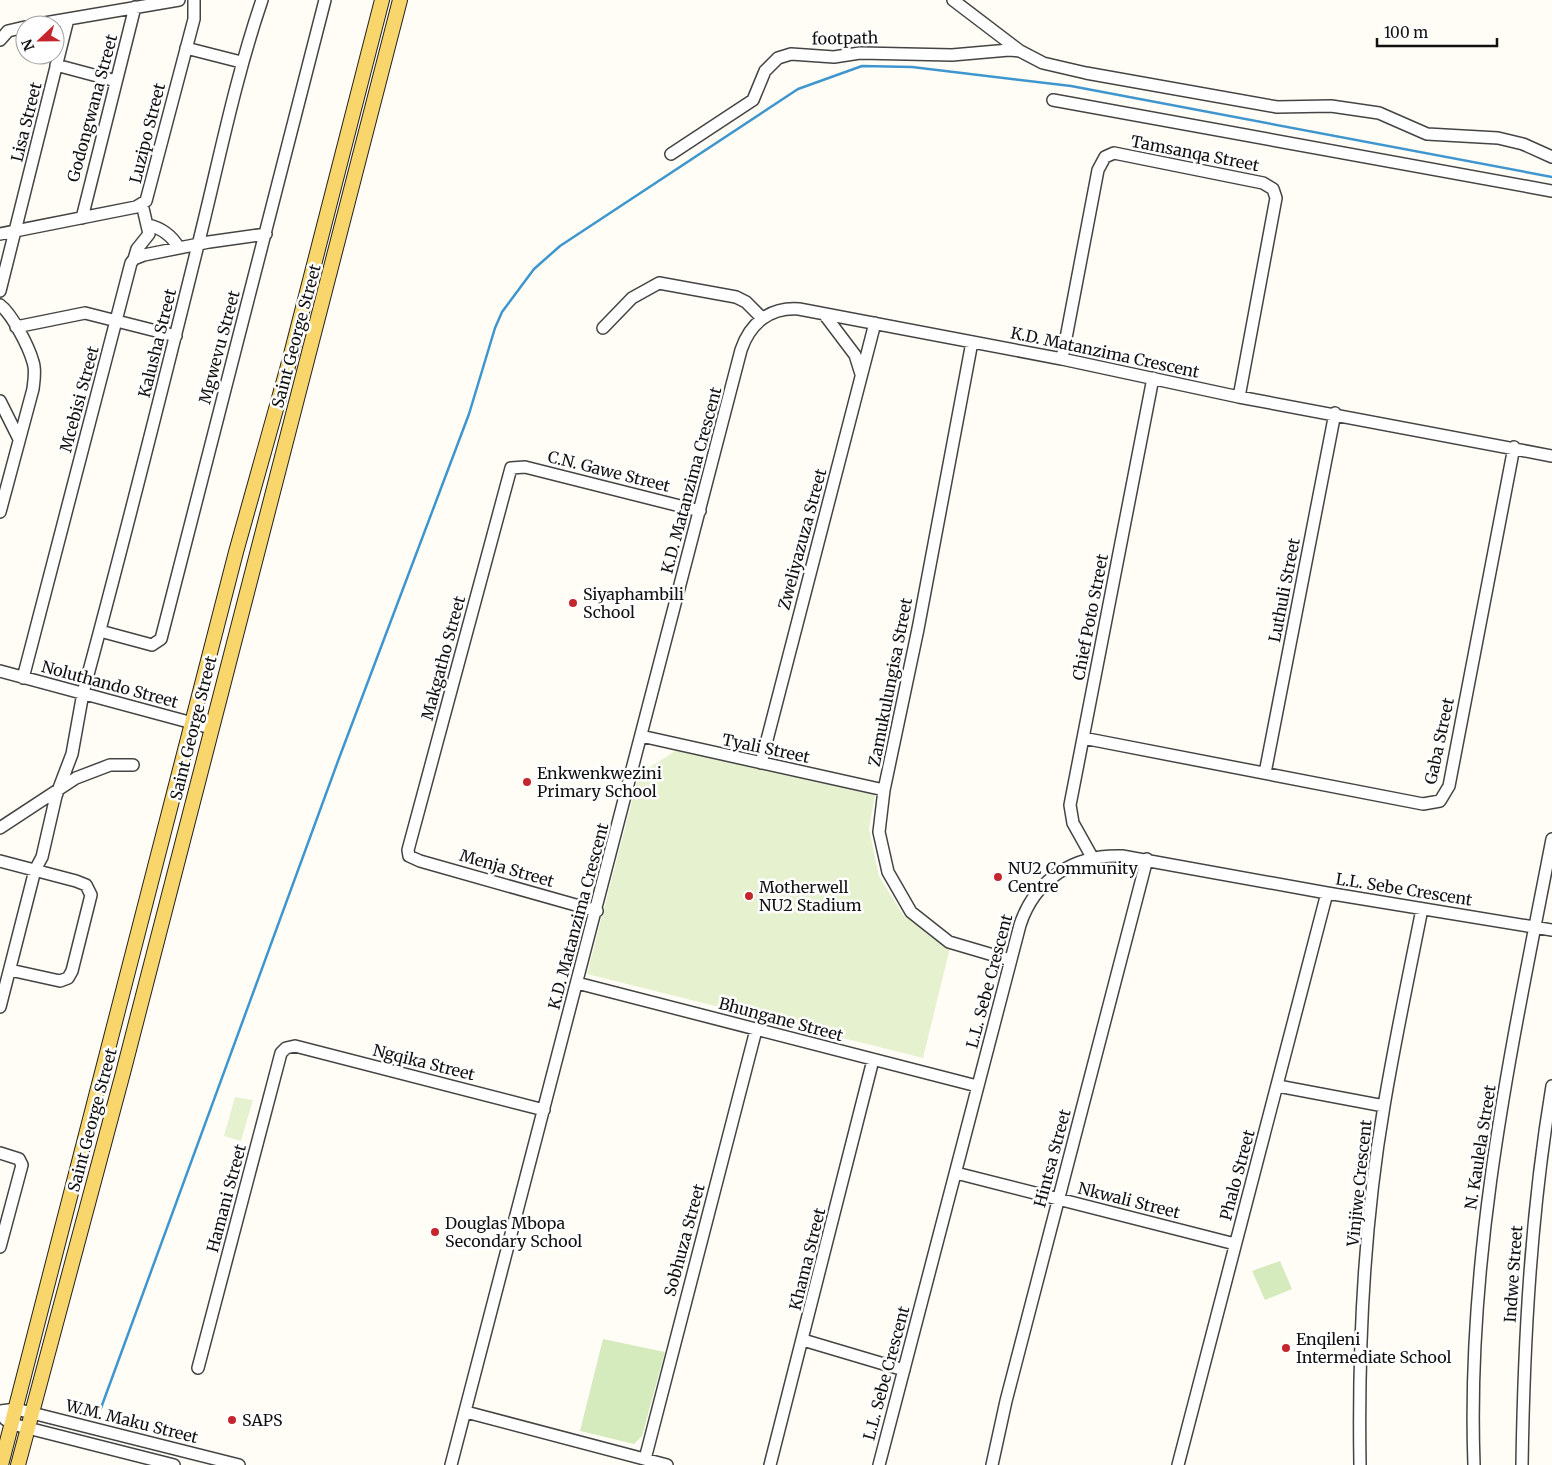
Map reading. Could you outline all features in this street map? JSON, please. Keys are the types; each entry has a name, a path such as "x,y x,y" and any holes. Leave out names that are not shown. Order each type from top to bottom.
{"main road":[{"name":"Saint George Street","path":"1,1465 236,552 322,240 382,0"},
{"name":"Saint George Street","path":"18,1465 96,1173 400,0"}],"street":[{"path":"65,20 179,0"},
{"name":"Luzipo Street","path":"15,231 142,204 149,195 195,14 194,0"},
{"name":"Kalusha Street","path":"0,1007 35,870 42,857 59,789 72,754 83,693 176,336 241,62 262,0"},
{"name":"Mgwevu Street","path":"100,631 152,645 161,639 325,0"},
{"path":"953,0 1020,51 1043,63 1086,73 1277,106 1331,106 1371,112 1387,116 1427,134 1498,138 1523,144 1552,156"},
{"name":"Godongwana Street","path":"82,218 135,7"},
{"name":"Lisa Street","path":"65,30 68,19"},
{"path":"0,40 8,31 15,29"},
{"path":"186,48 241,62"},
{"name":"footpath","path":"670,154 753,100 765,71 778,58 791,54 834,57 860,53 952,55 1009,50 1020,51"},
{"path":"56,65 116,81"},
{"name":"Lisa Street","path":"0,291 56,65"},
{"path":"1053,100 1552,192"},
{"name":"Tamsanqa Street","path":"1062,360 1098,170 1105,157 1114,153 1263,183 1273,189 1276,198 1239,397"},
{"path":"142,204 148,225 165,232 179,248"},
{"name":"Mcebisi Street","path":"23,678 116,320 137,248 148,237 148,225"},
{"path":"0,234 15,231"},
{"path":"134,259 199,244 266,234"},
{"path":"603,328 632,298 659,283 736,297 746,302 762,318"},
{"path":"0,305 7,312 32,358 34,371 32,389 0,512"},
{"name":"K.D. Matanzima Crescent","path":"452,1465 741,350 752,327 762,318 789,308 972,342 1239,397 1335,413 1552,456"},
{"path":"16,327 81,314 116,320 176,336"},
{"path":"824,314 854,355 861,375"},
{"name":"Zweliyazuza Street","path":"761,763 875,323"},
{"name":"Zamukulungisa Street","path":"972,342 918,629 884,790 879,820 880,843 891,879 911,912 949,942 1010,960"},
{"name":"Chief Poto Street","path":"1092,857 1073,823 1070,814 1071,797 1153,378"},
{"path":"0,401 19,438"},
{"name":"Luthuli Street","path":"1265,773 1335,413"},
{"name":"Gaba Street","path":"1084,738 1423,804 1435,804 1443,798 1449,786 1514,447"},
{"name":"C.N. Gawe Street","path":"511,468 525,467 700,511"},
{"name":"Makgatho Street","path":"409,856 408,850 511,468"},
{"name":"Noluthando Street","path":"0,671 211,728"},
{"name":"Tyali Street","path":"641,736 884,790"},
{"path":"0,828 76,778 110,765 133,765"},
{"name":"N. Kaulela Street","path":"1474,1465 1475,1355 1485,1211 1497,1132 1552,839"},
{"name":"Menja Street","path":"409,856 420,862 597,911"},
{"name":"L.L. Sebe Crescent","path":"879,1465 1023,914 1034,895 1045,883 1063,869 1092,857 1122,856 1327,893 1552,930"},
{"name":"Hintsa Street","path":"992,1465 1004,1410 1146,859"},
{"path":"0,861 86,885 90,891 90,902 72,971 68,978 60,981 10,970"},
{"name":"Phalo Street","path":"1178,1465 1327,893"},
{"name":"Vinjiwe Crescent","path":"1360,1465 1364,1297 1384,1106 1422,908"},
{"name":"Bhungane Street","path":"577,983 977,1086"},
{"name":"Sobhuza Street","path":"645,1459 756,1030"},
{"name":"Ngqika Street","path":"295,1046 544,1110"},
{"name":"Hamani Street","path":"198,1368 280,1053 286,1048 295,1046"},
{"name":"Khama Street","path":"770,1465 873,1060"},
{"path":"1278,1086 1384,1106"},
{"name":"Indwe Street","path":"1522,1465 1524,1350 1532,1230 1552,1086"},
{"path":"0,1153 20,1160 20,1171 0,1247"},
{"name":"Nkwali Street","path":"956,1173 1235,1244"},
{"path":"803,1340 904,1370"},
{"path":"0,1411 16,1409"},
{"name":"W.M. Maku Street","path":"16,1409 239,1465"},
{"path":"466,1412 667,1465"},
{"path":"0,1414 12,1424"},
{"name":"W.M. Maku Street","path":"12,1424 174,1465"}],"green space":[{"name":"Motherwell NU2 Stadium","path":"677,750 875,795 869,829 879,876 904,916 950,948 923,1058 587,974 639,774"},
{"path":"235,1097 253,1100 241,1141 224,1136"},
{"path":"1280,1261 1292,1289 1265,1300 1252,1271"},
{"path":"603,1339 665,1352 642,1436 634,1444 580,1431"}],"waterway":[{"path":"101,1408 338,761 469,414 495,328 502,312 534,269 560,246 798,89 862,66 912,67 1071,86 1552,177"}],"place":[{"name":"Siyaphambili School","path":"573,603"},
{"name":"Enkwenkwezini Primary School","path":"527,782"},
{"name":"NU2 Community Centre","path":"998,877"},
{"name":"Motherwell NU2 Stadium","path":"749,896"},
{"name":"Douglas Mbopa Secondary School","path":"435,1232"},
{"name":"Enqileni Intermediate School","path":"1286,1348"},
{"name":"SAPS","path":"232,1420"}]}
